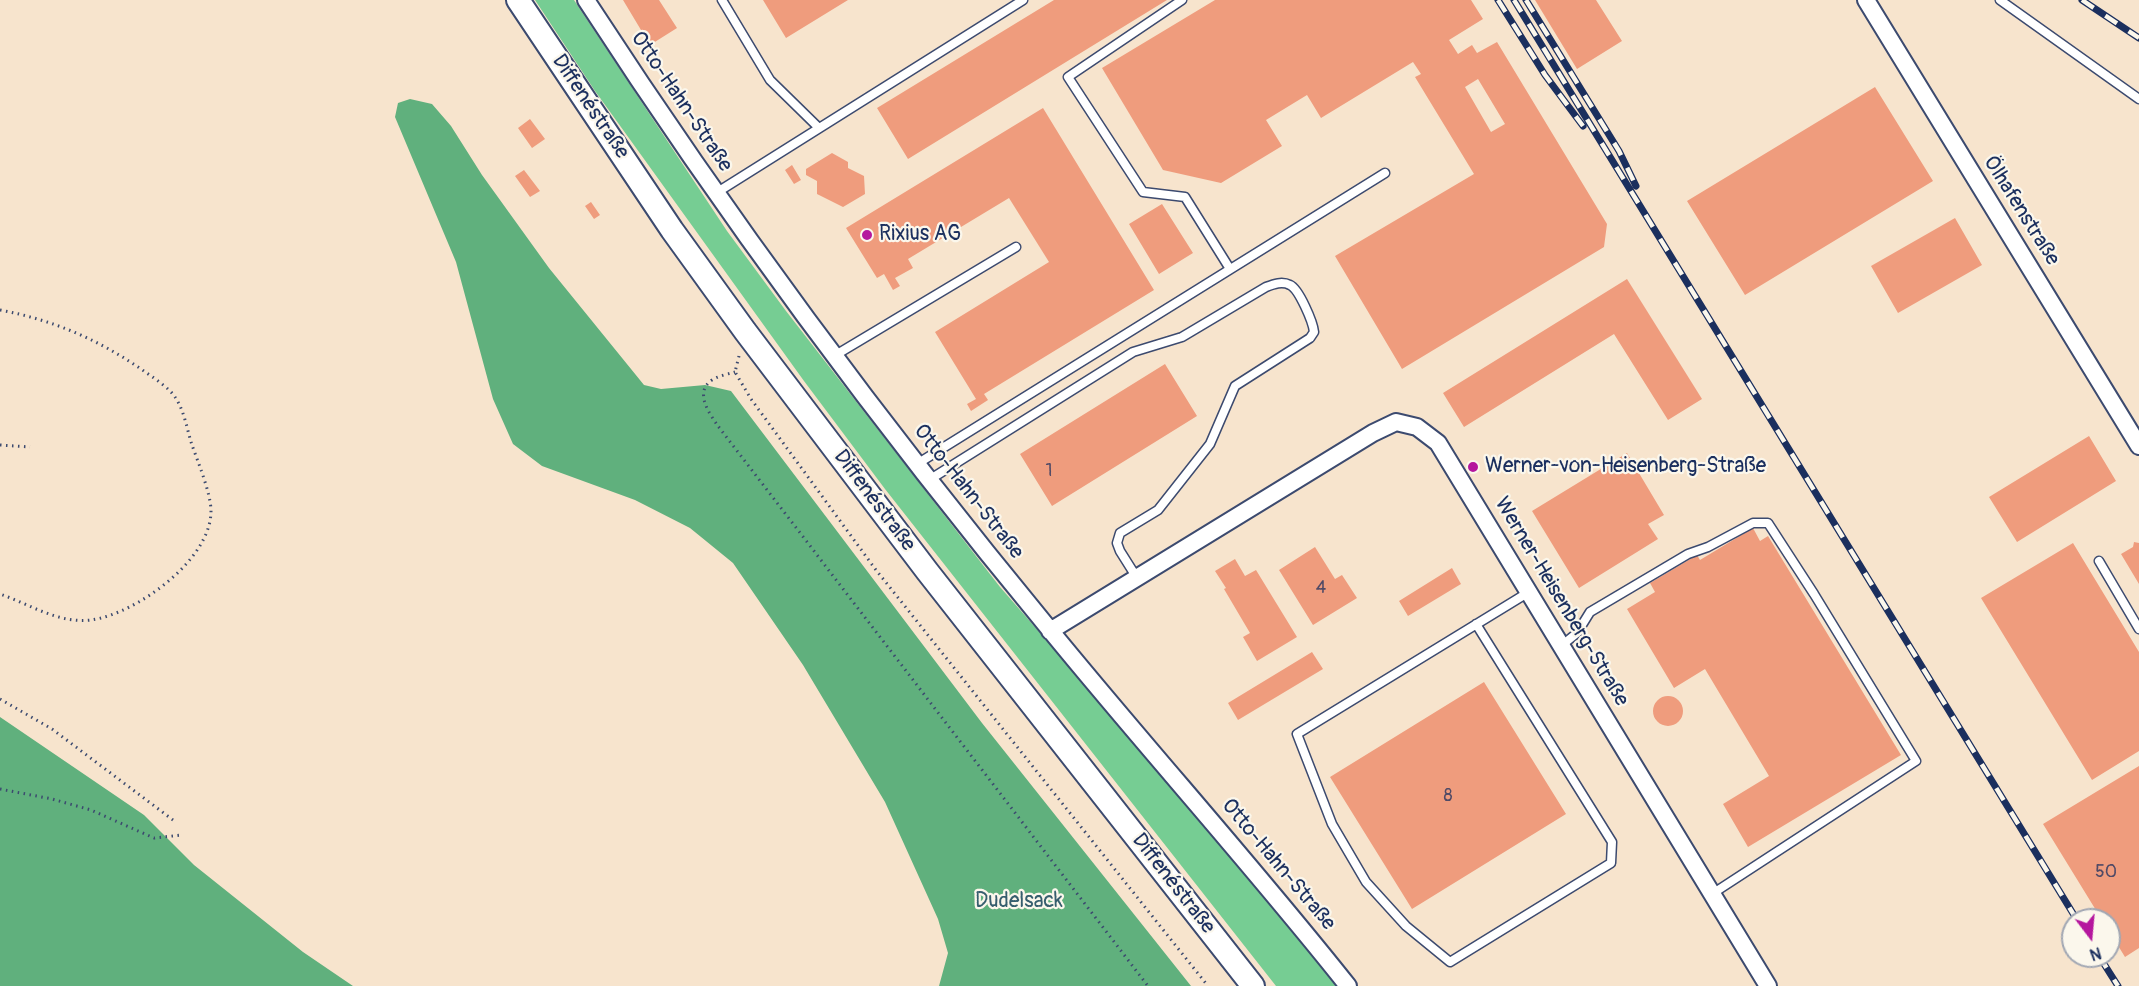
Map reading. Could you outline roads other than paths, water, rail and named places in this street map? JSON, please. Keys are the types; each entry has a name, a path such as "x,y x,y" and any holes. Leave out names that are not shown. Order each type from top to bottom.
{"main road":[{"name":"Diffenéstraße","path":"518,0 672,230 745,331 927,571 1253,986"}],"street":[{"name":"Otto-Hahn-Straße","path":"586,0 715,193 834,356 929,480 1050,631 1348,986"},
{"name":"Ölhafenstraße","path":"1866,0 2139,446"},
{"name":"Werner-Heisenberg-Straße","path":"1050,631 1373,433 1396,422 1417,427 1438,443 1768,986"}],"lane":[{"path":"722,0 770,80 819,128"},
{"path":"715,193 1023,0"},
{"path":"1182,0 1068,77 1143,192 1185,197 1230,269"},
{"path":"2000,0 2139,99"},
{"path":"917,464 1385,173"},
{"path":"834,356 1016,247"},
{"path":"929,480 1133,352 1182,337 1266,287 1275,284 1289,284 1294,288 1310,317 1314,332 1310,338 1234,387 1210,444 1158,510 1120,533 1117,543 1120,551 1137,578"},
{"path":"1561,645 1577,633 1590,612 1688,554 1708,547 1753,523 1768,523 1916,761 1712,894"},
{"path":"2098,561 2139,629"},
{"path":"1476,624 1612,842 1611,863 1450,962 1406,926 1366,882 1332,824 1298,734 1476,624 1529,592"}],"railway":[{"path":"1498,0 1545,75 1583,126"},
{"path":"1514,0 2070,908"},
{"path":"1526,0 1619,151 1636,186"},
{"path":"2082,0 2139,38"},
{"path":"2107,968 2118,986"}],"place":[{"name":"Rixius AG","path":"867,235"},
{"name":"Werner-von-Heisenberg-Straße","path":"1473,467"}],"park label":[{"name":"Dudelsack","path":"1019,902"}]}
